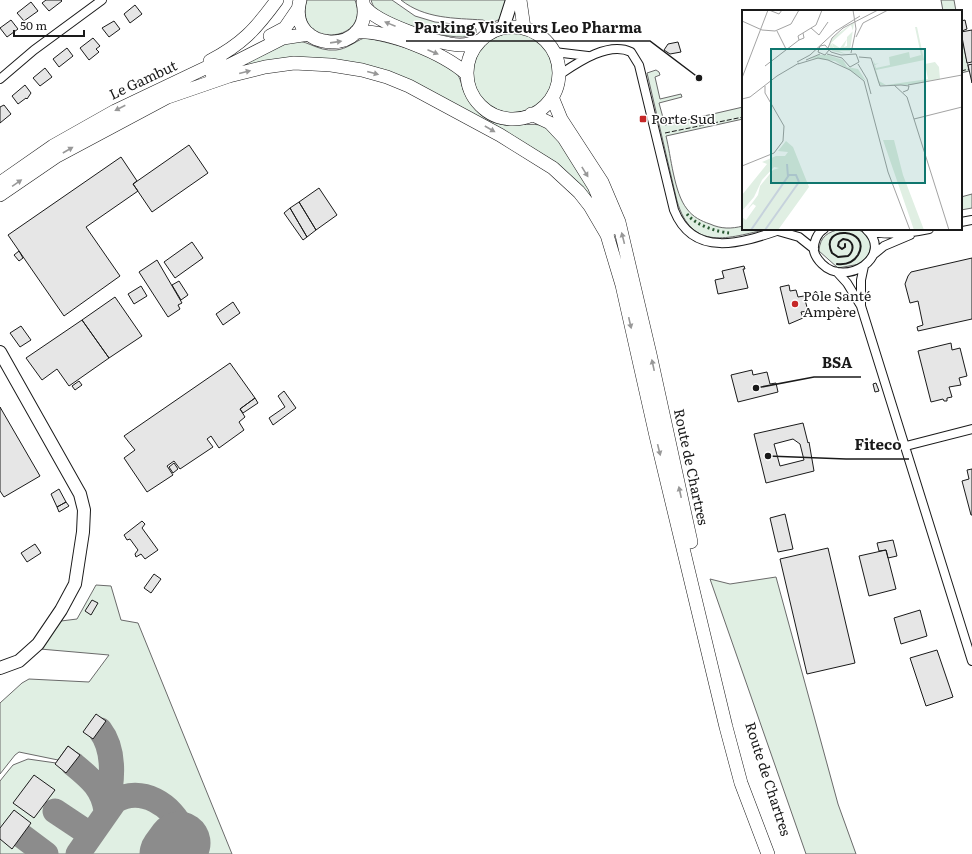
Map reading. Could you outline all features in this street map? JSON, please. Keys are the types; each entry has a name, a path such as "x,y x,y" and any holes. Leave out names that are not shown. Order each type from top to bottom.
{"main road":[{"path":"147,95 236,46 257,27 276,0"},
{"path":"520,0 524,28"},
{"path":"363,3 371,14 384,21 443,42 465,45 481,40"},
{"path":"299,4 300,23 309,34 322,42 333,43 343,40 356,32 363,20 363,3"},
{"name":"Le Gambut","path":"0,183 53,146 115,111 281,31 288,25 299,4"},
{"path":"503,28 524,28 541,37 554,52 558,63 559,75 557,86 552,97 543,107 531,114 509,118 488,111 473,95 467,74 471,52 481,40 491,33 503,28"},
{"path":"356,32 373,32 425,49 446,58 467,74"},
{"path":"168,97 283,38 309,34"},
{"path":"168,97 229,76 265,67 294,63 331,65 362,70 387,77 409,86 500,135 564,177 590,206 602,224 622,285"},
{"name":"Le Gambut","path":"0,196 57,156 168,97"},
{"name":"Route de Chartres","path":"552,97 561,119 602,182 619,222 730,713 747,775 776,854"},
{"path":"531,114 550,122 557,129 594,186 610,225 656,436 726,727 742,783 768,854"}],"street":[{"path":"0,79 90,3 102,0"},
{"path":"503,28 512,0"},
{"path":"554,52 588,56 621,49 631,52 637,60 674,210 687,231 698,239 720,244 780,230 800,237 814,249 820,262 827,268 837,272 847,272 864,266"},
{"path":"559,75 588,56"},
{"path":"962,222 972,220"},
{"path":"814,249 816,239 823,230"},
{"path":"868,230 892,233 927,230"},
{"path":"868,230 874,241 873,255"},
{"path":"861,306 861,280 864,266 873,255 884,246 927,230"},
{"path":"837,272 847,283 861,306 972,661"},
{"path":"0,352 80,494 84,510 83,532 75,584 61,610 38,644 27,656 19,661 0,668"},
{"path":"906,446 972,430"}],"green space":[{"path":"307,0 355,0 357,15 353,26 343,32 332,35 320,33 311,27 305,16"},
{"path":"371,0 392,0 415,16 435,22 472,26 476,29 476,33 468,36 456,37 425,31 382,13 374,7"},
{"path":"401,0 506,0 502,18 490,24 483,20 451,18 430,14 420,11"},
{"path":"941,0 954,0 956,10 943,10"},
{"path":"505,33 521,33 542,44 553,65 553,81 542,102 521,113 505,113 491,107 484,102 479,95 473,81 473,65 479,51 484,44 491,39"},
{"path":"364,38 386,42 412,50 437,60 447,66 458,76 470,103 481,115 490,121 505,125 534,124 550,127 600,206 580,188 386,72 242,67 240,63 280,42 293,40 322,49 336,50 347,47"},
{"path":"962,39 969,71 962,73"},
{"path":"656,70 659,72 660,75 655,77 660,99 681,94 682,97 659,103 665,125 742,107 742,119 666,136 679,194 687,209 692,214 703,222 722,228 742,226 742,230 764,230 739,236 713,238 702,235 692,228 684,217 677,201 647,73"},
{"path":"972,194 972,208 962,210 962,197"},
{"path":"838,230 854,230 864,232 870,240 871,246 869,254 860,264 838,268 819,251 823,238"},
{"path":"776,577 838,804 856,854 806,854 710,579 730,584"},
{"path":"96,585 111,586 121,620 138,623 232,854 0,854 0,781 8,771 13,765 28,759 56,763 66,773 80,755 68,746 58,760 19,752 0,774 0,703 22,683 29,679 89,682 109,655 40,649 61,621 77,619"}],"building":[{"path":"46,0 62,1 49,11 42,3"},
{"path":"31,2 38,11 24,21 17,13"},
{"path":"135,5 142,14 130,23 124,14"},
{"path":"11,20 18,29 7,37 0,28"},
{"path":"965,20 967,29 962,31 962,21"},
{"path":"114,21 120,29 109,37 102,28"},
{"path":"972,30 972,62 967,63 962,32"},
{"path":"93,38 100,46 96,49 99,52 89,60 80,48"},
{"path":"678,42 681,52 670,54 664,50 668,44"},
{"path":"67,48 73,56 59,67 53,59"},
{"path":"972,64 972,83 968,65"},
{"path":"45,68 52,77 40,86 33,78"},
{"path":"25,85 31,93 27,99 26,98 18,104 12,96"},
{"path":"4,105 11,114 0,123 0,107"},
{"path":"189,145 208,173 152,212 133,184"},
{"path":"121,157 137,181 133,184 138,191 86,227 120,276 64,316 8,235"},
{"path":"319,188 337,215 316,230 299,202"},
{"path":"299,202 316,230 307,237 290,208"},
{"path":"290,208 307,237 303,240 284,213"},
{"path":"192,242 203,258 175,278 164,262"},
{"path":"19,251 23,258 19,261 14,255"},
{"path":"972,258 972,319 918,331 917,327 923,325 918,301 910,303 905,284 908,276 911,272"},
{"path":"157,260 182,303 178,305 180,309 168,317 139,272"},
{"path":"744,266 745,269 743,269 748,288 718,294 715,280 724,278 722,271"},
{"path":"179,281 188,295 181,300 172,285"},
{"name":"Pôle Santé Ampère","path":"789,285 790,291 796,290 798,297 804,296 808,311 801,312 803,318 789,324 780,287"},
{"path":"141,286 147,296 134,304 128,294"},
{"path":"115,297 142,336 109,358 82,320"},
{"path":"233,302 240,313 223,325 216,314"},
{"path":"82,320 109,358 69,386 57,369 42,380 26,358"},
{"path":"21,326 31,340 20,347 10,333"},
{"path":"951,343 952,350 960,348 967,376 959,378 961,385 949,387 952,397 947,398 947,401 944,401 943,399 931,402 918,351"},
{"path":"230,363 255,398 240,409 245,417 239,422 244,430 219,448 211,436 207,439 213,447 180,469 174,461 167,466 173,475 147,492 124,458 135,450 124,436"},
{"path":"752,370 753,375 767,372 770,384 776,383 778,392 738,402 731,375"},
{"path":"79,381 82,385 75,390 72,386"},
{"path":"876,383 879,391 875,392 873,384"},
{"path":"284,391 296,408 273,425 269,418 285,407 278,396"},
{"path":"255,398 258,403 243,413 240,409"},
{"path":"0,407 40,476 4,497 0,491"},
{"path":"803,423 808,443 809,442 814,471 766,483 754,434","holes":["793,439 800,444 804,460 780,466 774,444"]},
{"path":"174,463 178,469 173,473 169,467"},
{"path":"972,469 971,515 962,481 969,479 967,470"},
{"path":"59,489 66,502 57,507 51,494"},
{"path":"66,502 69,506 59,512 57,507"},
{"path":"785,514 793,549 778,552 770,518"},
{"path":"142,521 145,524 142,528 158,550 145,559 141,554 136,557 135,554 138,550 130,539 127,540 124,535"},
{"path":"893,540 897,556 888,558 886,550 879,551 877,543"},
{"path":"35,544 41,553 27,562 21,553"},
{"path":"828,548 855,663 807,674 780,559"},
{"path":"886,550 896,589 869,596 859,556"},
{"path":"154,574 161,579 151,593 144,588"},
{"path":"92,600 98,603 91,615 85,611"},
{"path":"920,610 927,636 901,644 894,618"},
{"path":"937,650 953,697 926,706 910,658"},
{"path":"96,714 106,721 93,739 83,732"},
{"path":"68,746 80,755 66,773 55,764"},
{"path":"34,775 55,790 34,818 13,803"},
{"path":"14,810 31,823 12,849 0,839 0,828"}],"taxiway":[{"path":"100,730 109,748 112,770 106,812"},
{"path":"73,764 95,784 102,796 106,811"},
{"path":"78,854 115,801 135,795 155,800 172,813 183,831 182,838 179,843"},
{"path":"55,811 91,835"},
{"path":"22,836 46,854"}],"runway":[{"path":"171,854 179,843"}],"hedge":[{"path":"687,214 701,225 730,233"}],"fence":[{"path":"962,71 969,69"},
{"path":"665,133 742,117"}],"wall":[{"path":"837,264 849,263 858,255 861,246 858,239 853,235 845,233 832,237 830,244 832,253 838,257 848,256 851,252 852,244 848,240 843,239 839,242 838,246 842,249 845,247 845,244"}],"place":[{"name":"Parking Visiteurs Leo Pharma","path":"699,78"},
{"name":"Porte Sud","path":"643,119"},
{"name":"Pôle Santé Ampère","path":"795,304"},
{"name":"BSA","path":"756,388"},
{"name":"Fiteco","path":"768,456"}]}
